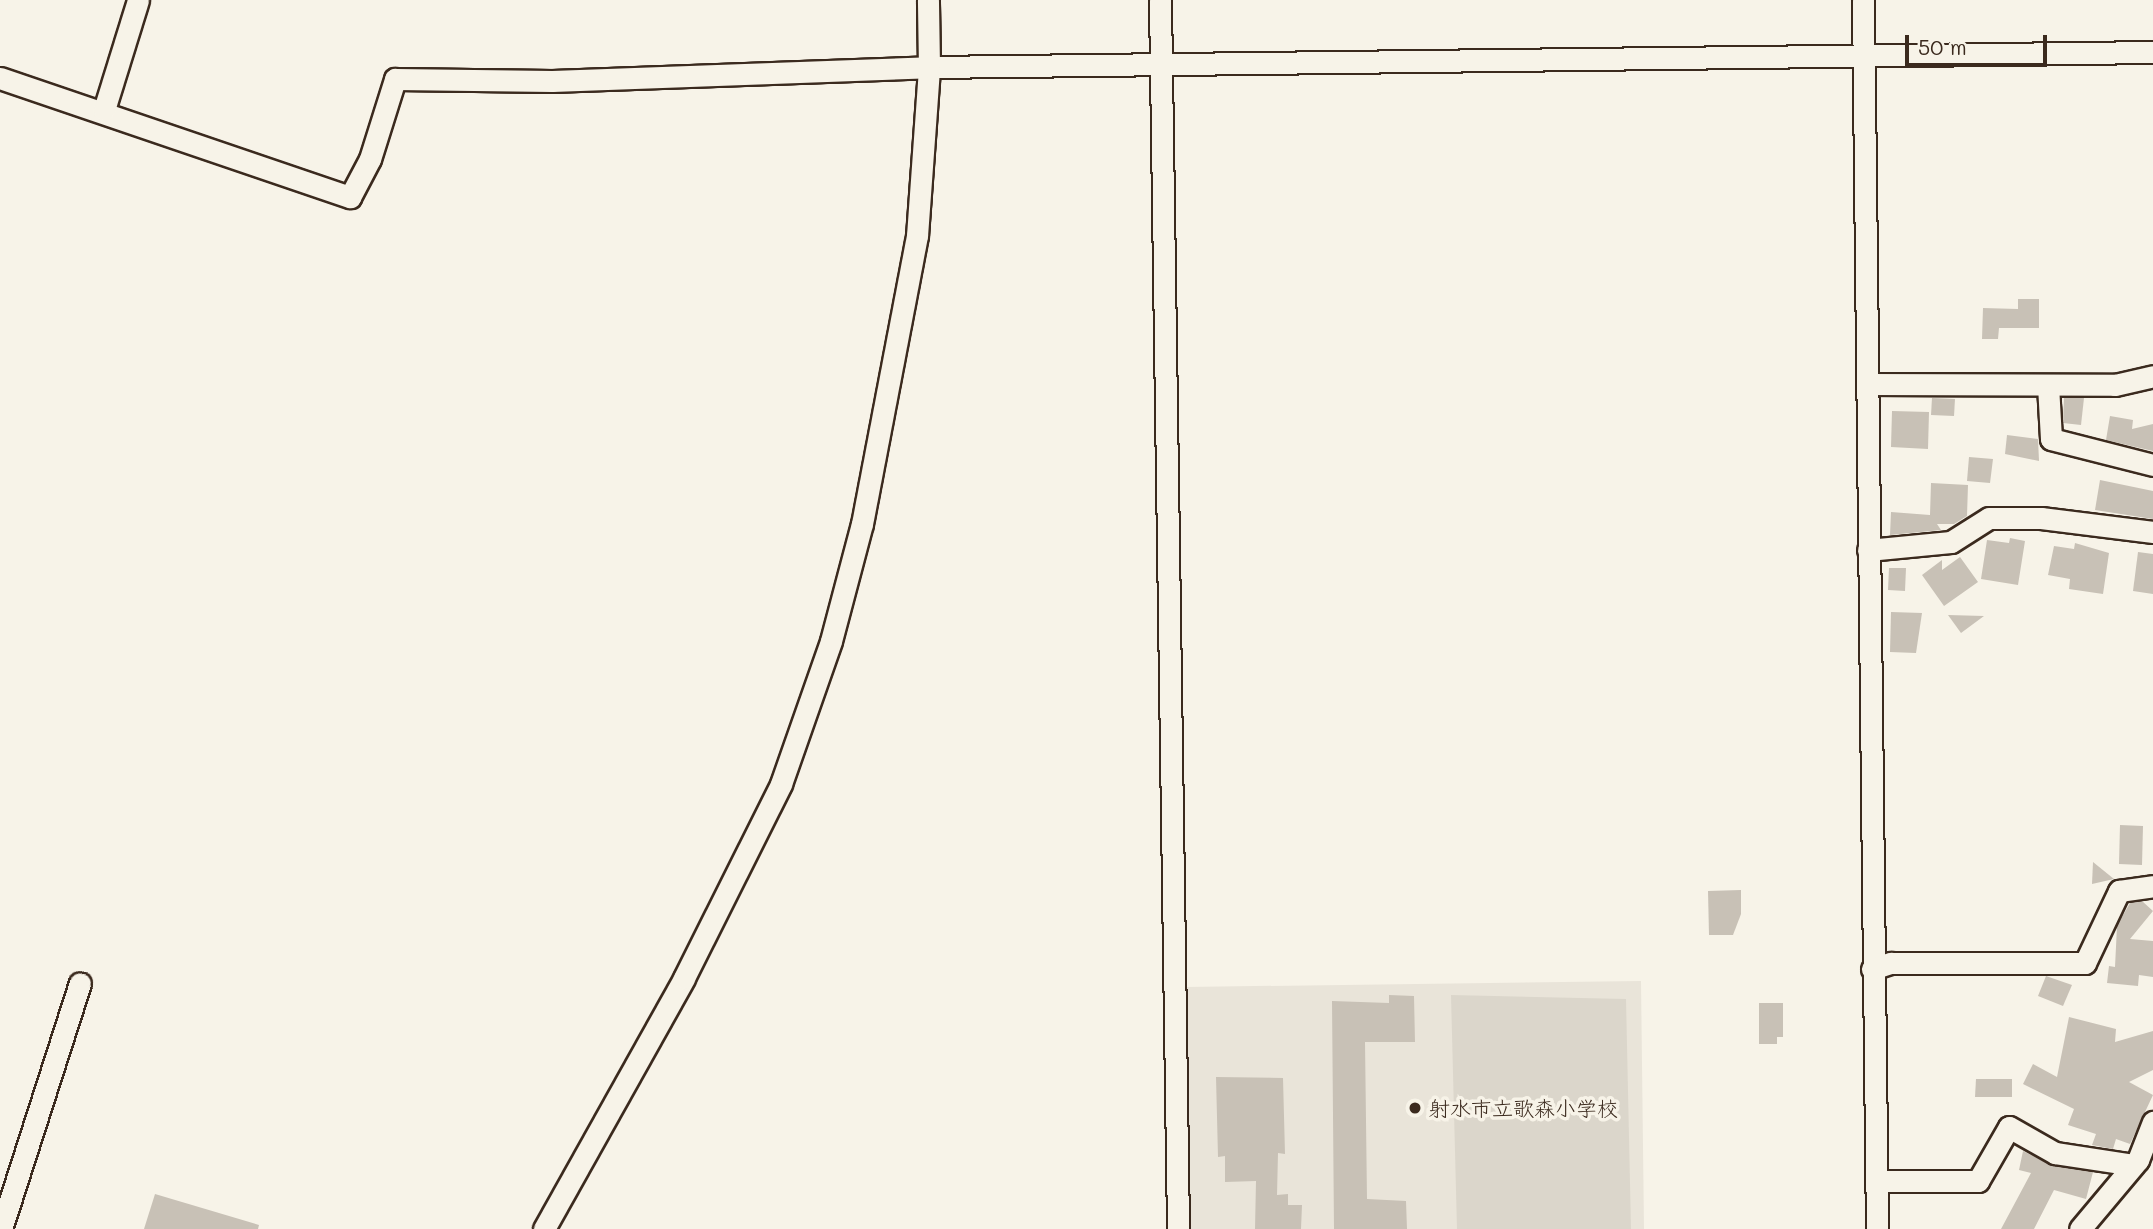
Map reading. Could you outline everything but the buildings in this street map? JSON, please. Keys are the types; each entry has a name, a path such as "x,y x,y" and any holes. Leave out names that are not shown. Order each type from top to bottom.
{"street":[{"path":"104,110 138,0"},
{"path":"544,1229 684,978 781,784 831,641 862,524 917,236 929,67 928,0"},
{"path":"1160,0 1178,1229"},
{"path":"1863,0 1877,1229"},
{"path":"0,78 104,110 350,197 370,159 395,79 552,81 929,67 1162,67 2153,52"},
{"path":"1867,383 2115,385 2153,376"},
{"path":"2048,385 2051,439 2153,465"},
{"path":"1868,550 1951,542 1989,518 2041,518 2153,532"},
{"path":"1872,969 1891,963 2085,963 2119,891 2150,890"},
{"path":"1,1229 80,983"},
{"path":"2080,1229 2133,1165 2153,1122"},
{"path":"1876,1181 1978,1181 2009,1126 2055,1153 2133,1165"}],"shaded area":[{"name":"射水市立歌森小学校","path":"1641,981 1644,1229 1188,1229 1186,987"},
{"path":"1451,995 1626,999 1631,1229 1457,1229"}],"place":[{"name":"射水市立歌森小学校","path":"1415,1108"}]}
